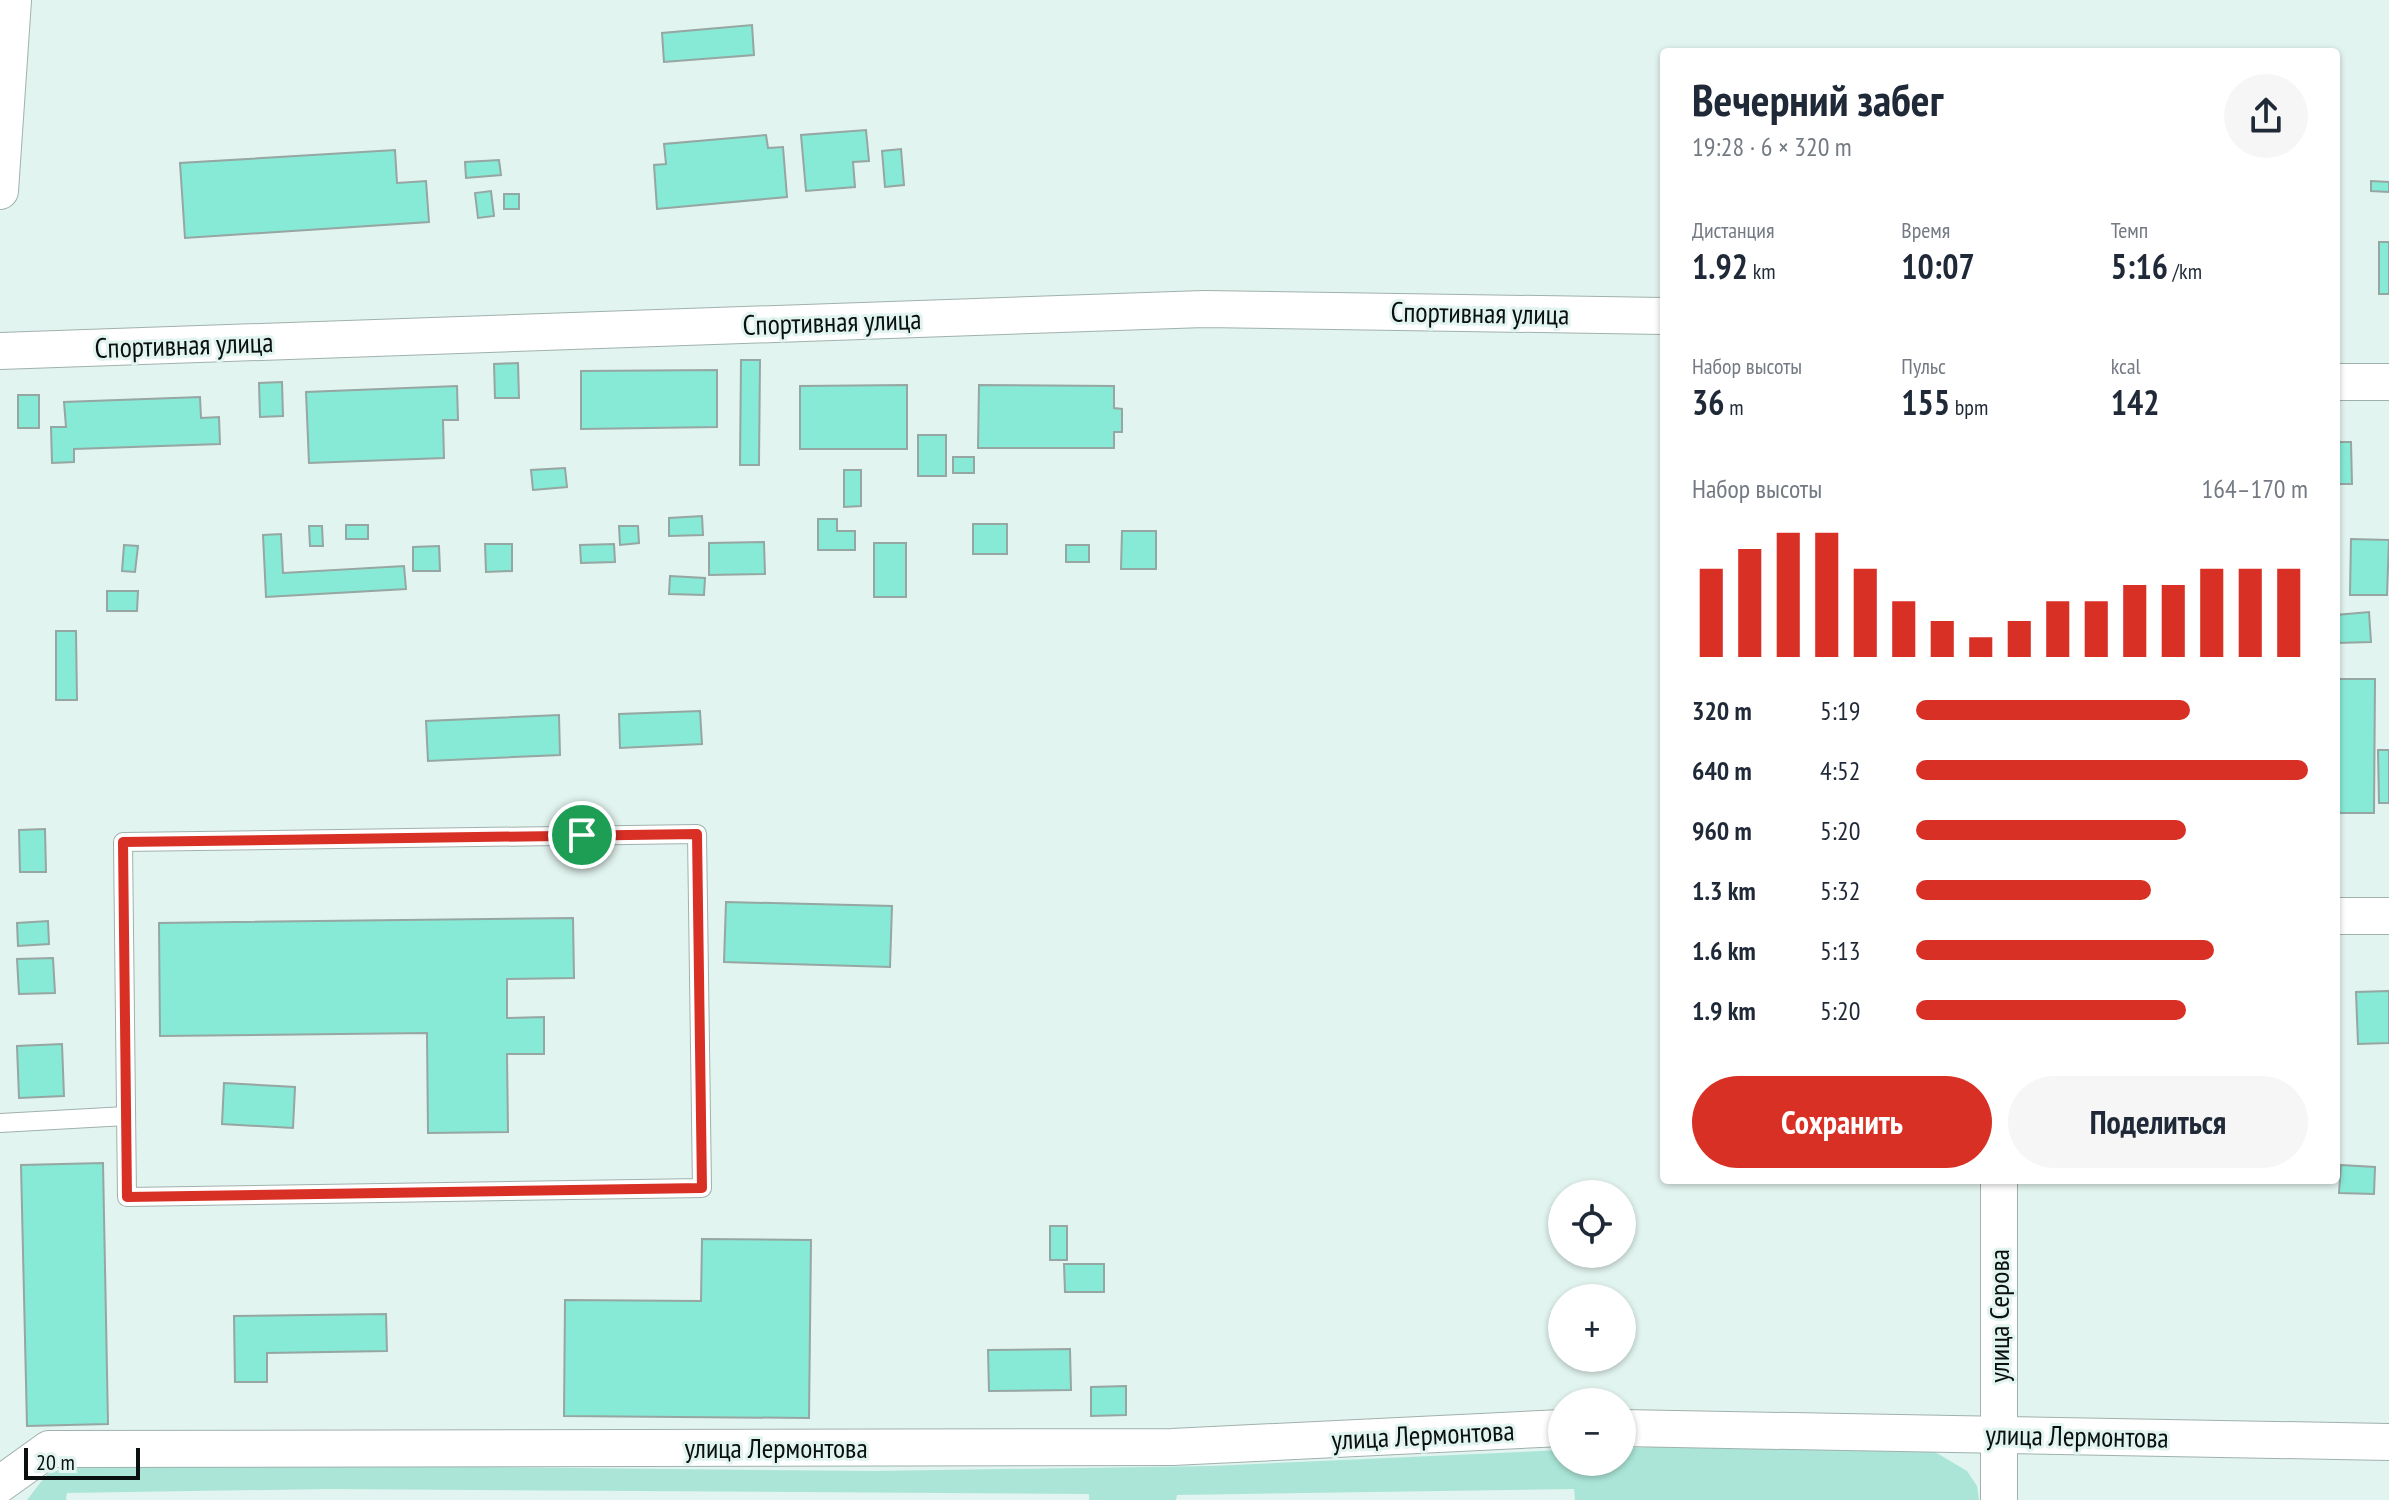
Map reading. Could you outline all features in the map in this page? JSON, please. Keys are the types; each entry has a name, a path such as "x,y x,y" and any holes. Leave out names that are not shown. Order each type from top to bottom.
{"street":[{"path":"0,191 13,0"},
{"name":"Спортивная улица","path":"0,351 1204,309 1660,316"},
{"path":"2340,382 2389,382"},
{"path":"2340,916 2389,916"},
{"name":"улица Серова","path":"1999,1184 1999,1500"},
{"name":"улица Лермонтова","path":"1636,1428 2389,1442"},
{"name":"улица Лермонтова","path":"0,1484 49,1449 1172,1447 1548,1429"}],"lane":[{"path":"697,834 702,1188 127,1197 126,1116 123,842 697,834"},
{"path":"0,1123 126,1116"}],"green space":[{"path":"1785,1443 1935,1452 1967,1471 1977,1486 1979,1500 1575,1500 1574,1489 1177,1495 1176,1500 1089,1500 1089,1494 329,1489 67,1493 66,1500 27,1500 47,1474 81,1463 873,1471 1211,1466 1548,1451 1548,1476 1636,1476 1636,1448"}],"building":[{"path":"752,25 754,55 664,62 662,33"},
{"path":"866,130 869,161 853,162 855,187 806,191 801,135"},
{"path":"766,135 768,148 783,147 787,197 657,209 654,165 666,164 664,144"},
{"path":"901,149 904,185 885,187 882,151"},
{"path":"395,150 397,183 426,181 429,222 185,238 180,163"},
{"path":"499,160 501,175 466,178 465,162"},
{"path":"2371,181 2389,182 2389,192 2371,191"},
{"path":"491,191 494,216 478,218 475,193"},
{"path":"504,194 519,194 519,209 504,209"},
{"path":"2379,242 2389,242 2389,294 2379,294"},
{"path":"741,360 760,360 759,465 740,465"},
{"path":"518,363 519,398 495,398 494,364"},
{"path":"717,370 717,427 581,429 581,371"},
{"path":"282,382 283,416 260,417 259,383"},
{"path":"907,385 907,449 800,449 800,386"},
{"path":"979,385 1114,386 1114,408 1122,409 1122,432 1114,432 1114,448 978,448"},
{"path":"457,386 458,420 443,420 444,458 309,463 306,392"},
{"path":"18,395 39,395 39,428 18,428"},
{"path":"200,397 201,418 219,417 220,444 74,449 74,462 52,463 51,427 66,427 64,402"},
{"path":"918,435 946,435 946,476 918,476"},
{"path":"2340,442 2351,442 2352,484 2340,484"},
{"path":"953,457 974,457 974,473 953,473"},
{"path":"565,468 567,487 533,490 531,470"},
{"path":"844,470 861,470 861,506 844,507"},
{"path":"702,516 703,535 669,536 669,518"},
{"path":"818,519 837,519 837,531 855,531 855,550 818,550"},
{"path":"973,524 1007,524 1007,554 973,554"},
{"path":"346,525 368,525 368,539 346,539"},
{"path":"309,526 322,526 323,546 310,546"},
{"path":"619,526 638,526 639,543 620,545"},
{"path":"1122,531 1156,531 1156,569 1121,569"},
{"path":"281,534 283,573 404,566 406,589 266,597 263,535"},
{"path":"2351,539 2389,540 2387,595 2350,595"},
{"path":"764,542 765,574 709,575 709,543"},
{"path":"874,543 906,543 906,597 874,597"},
{"path":"485,544 512,544 512,571 486,572"},
{"path":"614,544 615,562 581,563 580,545"},
{"path":"124,545 138,546 135,572 122,571"},
{"path":"1066,545 1089,545 1089,562 1066,562"},
{"path":"439,546 440,571 413,571 413,547"},
{"path":"670,576 705,578 704,595 669,594"},
{"path":"107,591 138,591 137,611 107,611"},
{"path":"2369,612 2371,642 2340,643 2340,615"},
{"path":"56,631 76,631 77,700 56,700"},
{"path":"2340,679 2375,679 2374,813 2340,813"},
{"path":"700,711 702,744 620,748 619,714"},
{"path":"559,715 560,755 428,761 426,721"},
{"path":"2378,750 2389,750 2389,803 2379,803"},
{"path":"45,829 46,872 20,872 19,830"},
{"path":"726,902 892,906 890,967 724,962"},
{"path":"573,918 574,978 507,979 507,1018 544,1017 544,1054 507,1054 508,1132 428,1133 427,1033 160,1036 159,923"},
{"path":"48,921 49,944 18,946 17,923"},
{"path":"53,958 55,993 19,994 17,959"},
{"path":"2389,991 2389,1043 2358,1044 2356,992"},
{"path":"62,1044 64,1096 19,1098 17,1046"},
{"path":"224,1083 295,1087 293,1128 222,1124"},
{"path":"103,1163 108,1424 27,1426 21,1165"},
{"path":"2341,1165 2375,1167 2374,1194 2339,1193"},
{"path":"1050,1226 1067,1226 1067,1260 1050,1260"},
{"path":"702,1239 811,1240 809,1418 564,1416 565,1300 701,1301"},
{"path":"1064,1264 1104,1264 1104,1292 1065,1292"},
{"path":"386,1314 387,1351 267,1353 267,1382 235,1382 234,1316"},
{"path":"1070,1349 1071,1390 989,1391 988,1350"},
{"path":"1126,1386 1126,1415 1091,1416 1091,1387"}],"route":[{"path":"697,834 702,1188 127,1197 123,842 582,835 697,834"}]}
